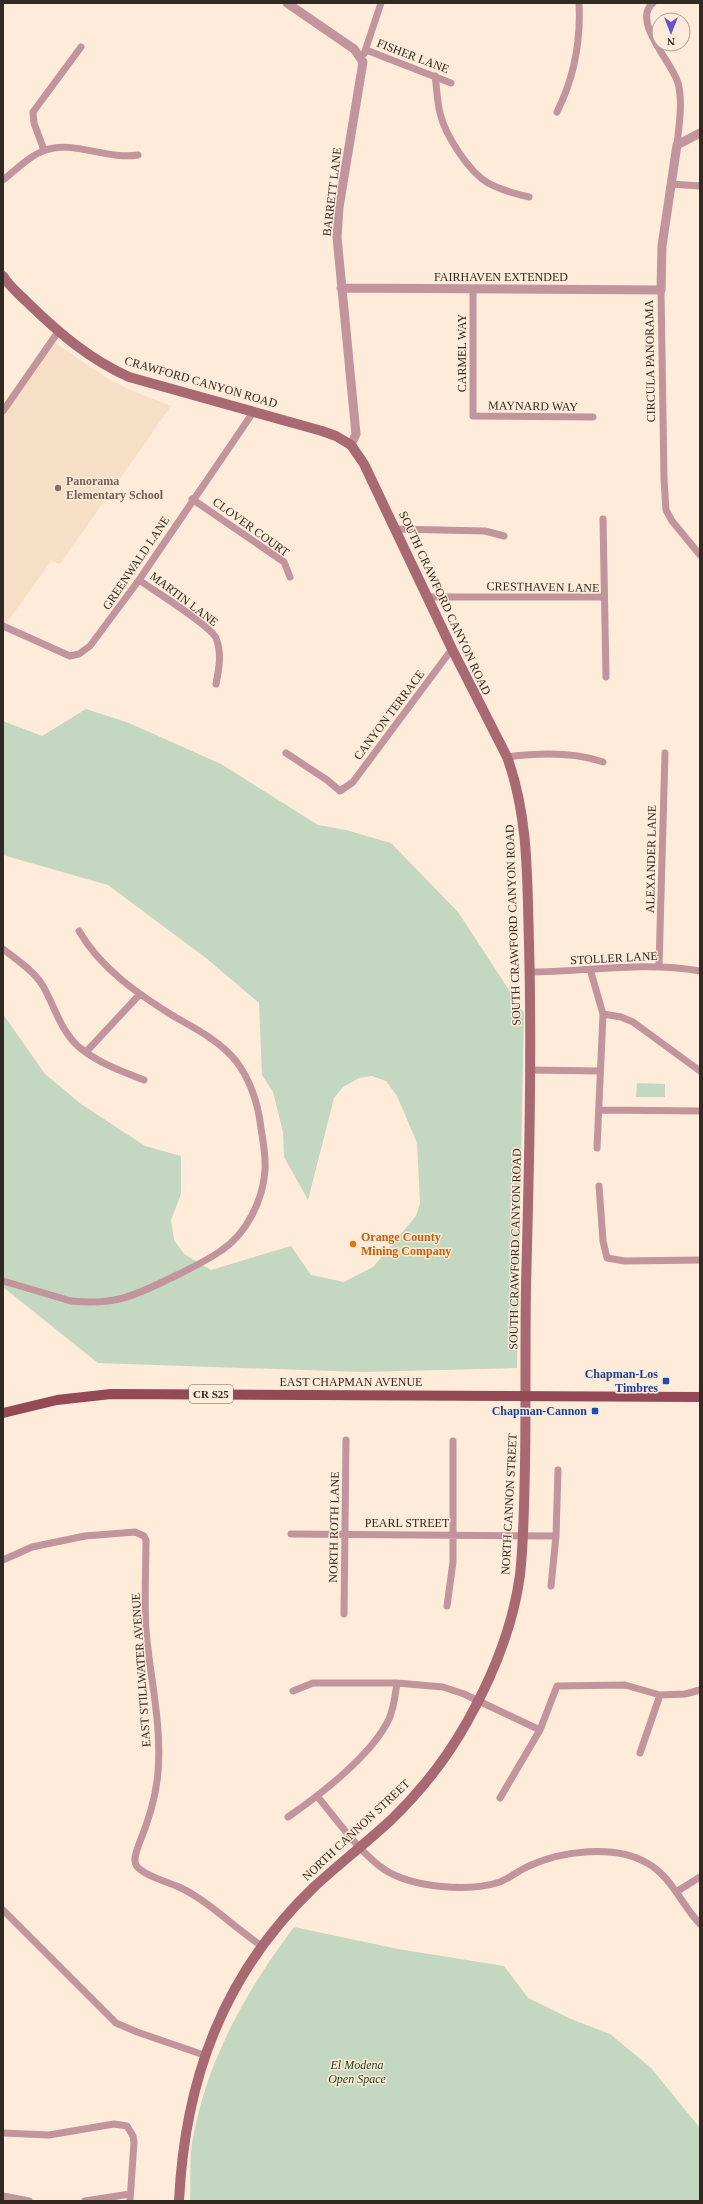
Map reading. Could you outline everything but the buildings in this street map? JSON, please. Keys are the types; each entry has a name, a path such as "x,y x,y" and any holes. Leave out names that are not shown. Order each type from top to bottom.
{"main road":[{"name":"CRAWFORD CANYON ROAD","path":"3,276 58,332 89,356 129,377 254,411 336,436 351,445"},
{"name":"SOUTH CRAWFORD CANYON ROAD","path":"351,445 364,464 452,649 507,757 513,774 524,821 529,972 530,1070 526,1396"},
{"name":"EAST CHAPMAN AVENUE","path":"3,1413 57,1400 111,1394 700,1397"},
{"name":"NORTH CANNON STREET","path":"179,2201 186,2129 204,2055 230,1997 262,1946 297,1904 402,1809 426,1782 459,1736 479,1700 496,1664 510,1622 519,1576 523,1536 526,1396"}],"street":[{"path":"287,3 354,49 364,54 381,3"},
{"path":"557,112 569,84 577,54 579,40 579,3"},
{"path":"653,3 648,7 645,17 648,28 678,83 680,102 677,145 700,134"},
{"path":"44,150 34,123 33,112 81,47"},
{"name":"FISHER LANE","path":"364,54 435,76 451,83"},
{"name":"BARRETT LANE","path":"351,445 356,434 341,288 338,221 364,54"},
{"path":"435,76 440,114 448,135 473,171 487,182 513,194 529,198"},
{"name":"CIRCULA PANORAMA","path":"677,145 662,246 661,290 664,479 666,510 672,521 700,556"},
{"path":"3,180 44,150 61,147 110,156 125,157 138,155"},
{"path":"671,184 700,186"},
{"name":"FAIRHAVEN EXTENDED","path":"341,288 661,290"},
{"name":"CARMEL WAY","path":"473,289 473,416"},
{"path":"3,411 58,332"},
{"name":"GREENWALD LANE","path":"3,626 59,653 70,656 80,654 98,638 139,580 192,499 254,411"},
{"name":"MAYNARD WAY","path":"473,416 593,417"},
{"name":"CLOVER COURT","path":"192,499 284,562 290,578"},
{"path":"603,519 604,597"},
{"path":"395,529 485,531 504,536"},
{"name":"MARTIN LANE","path":"139,580 202,625 215,637 220,660 216,684"},
{"name":"CRESTHAVEN LANE","path":"427,597 604,597 606,677"},
{"name":"CANYON TERRACE","path":"286,753 327,780 340,791 353,782 452,649"},
{"name":"ALEXANDER LANE","path":"659,966 664,753"},
{"path":"507,757 570,755 589,757 603,762"},
{"path":"3,1281 71,1301 106,1302 135,1296 212,1257 225,1248 242,1232 257,1206 265,1175 265,1151 259,1110 247,1078 235,1060 219,1044 140,994 95,955 79,931"},
{"path":"3,949 27,969 43,986 67,1034 86,1052 104,1064 144,1080"},
{"name":"STOLLER LANE","path":"529,972 659,966 700,971"},
{"path":"590,969 603,1014 597,1148"},
{"path":"86,1052 140,994"},
{"path":"603,1014 621,1017 632,1022 700,1071"},
{"path":"530,1070 600,1071"},
{"path":"599,1110 700,1111"},
{"path":"599,1186 603,1241 607,1258 625,1261 700,1260"},
{"name":"NORTH ROTH LANE","path":"344,1614 346,1440"},
{"path":"447,1606 453,1562 454,1535 453,1441"},
{"path":"550,1586 556,1536 558,1470"},
{"name":"EAST STILLWATER AVENUE","path":"3,1560 32,1548 85,1536 135,1532 144,1536 146,1540 146,1630 158,1727 158,1772 152,1812 135,1858 136,1866 143,1872 170,1883 200,1899 236,1929 262,1946"},
{"name":"PEARL STREET","path":"291,1534 556,1536"},
{"path":"293,1691 314,1683 397,1683 443,1687 479,1700 540,1730"},
{"path":"288,1817 318,1796 375,1740 388,1720 394,1702 397,1683"},
{"path":"500,1798 540,1730 556,1686 625,1685 660,1695 685,1694 700,1690"},
{"path":"640,1753 660,1695"},
{"path":"318,1796 360,1847 386,1870 406,1879 432,1885 467,1888 483,1886 502,1881 528,1866 552,1856 576,1853 611,1852 629,1855 646,1862 659,1871 700,1924"},
{"path":"676,1892 700,1877"},
{"path":"3,1910 116,2023 137,2032 204,2055"},
{"path":"3,2133 49,2135 114,2124 127,2126 133,2136 134,2142 130,2197 85,2201"},
{"path":"3,2196 29,2201"}],"shaded area":[{"name":"Panorama Elementary School","path":"54,342 105,377 128,389 171,406 60,564 51,561 6,624 3,622 3,415"}],"green space":[{"path":"86,709 129,723 221,764 318,825 346,830 391,843 458,912 524,1013 517,1368 362,1372 98,1363 3,1287 3,1014 45,1074 81,1104 145,1146 181,1156 181,1194 171,1220 174,1240 184,1254 211,1270 291,1246 311,1275 344,1282 373,1267 416,1216 420,1203 417,1143 397,1096 386,1081 372,1076 359,1078 343,1087 334,1098 308,1200 284,1157 283,1132 273,1092 262,1075 259,1003 206,958 108,885 3,855 3,721 42,736"},
{"path":"637,1083 665,1084 665,1097 636,1097"},
{"name":"El Modena Open Space","path":"294,1927 398,1949 504,1966 528,1998 571,2019 610,2034 651,2068 700,2128 700,2201 190,2201 192,2143 198,2113 207,2084 230,2029 244,2003 259,1977"}],"place":[{"name":"Panorama Elementary School","path":"58,488"},
{"name":"Orange County Mining Company","path":"353,1244"},
{"name":"Chapman-Los Timbres","path":"666,1381"},
{"name":"Chapman-Cannon","path":"595,1411"}]}
